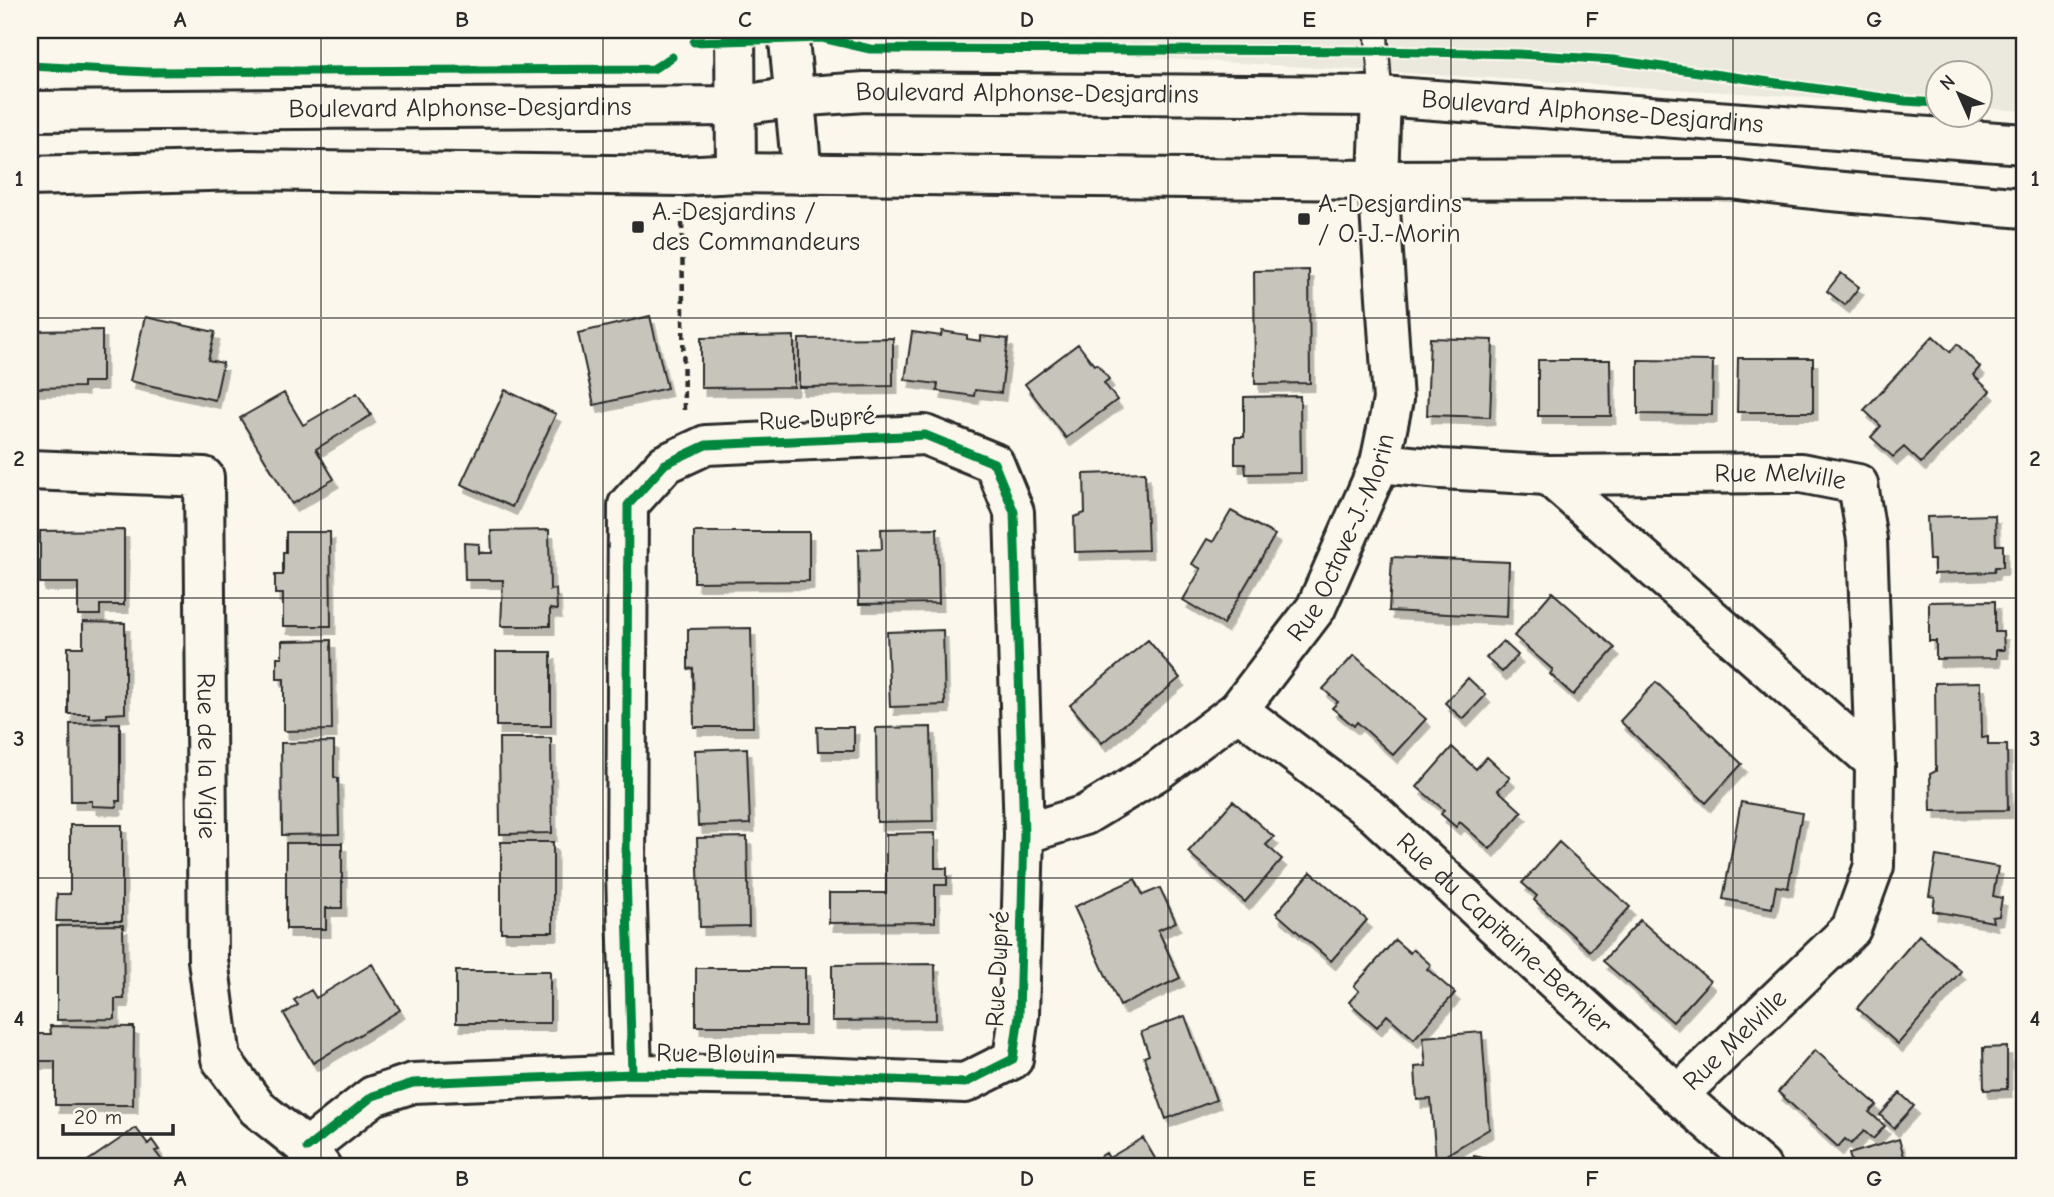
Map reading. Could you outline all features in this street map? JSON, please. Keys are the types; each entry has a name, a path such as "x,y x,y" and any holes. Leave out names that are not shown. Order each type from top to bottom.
{"street":[{"path":"735,30 736,173"},
{"path":"788,30 802,174"},
{"name":"Boulevard Alphonse-Desjardins","path":"30,111 735,106 794,97 865,92 1381,96 2024,144"},
{"name":"Rue Octave-J.-Morin","path":"1024,834 1085,815 1156,772 1238,710 1316,608 1380,463 1394,400 1378,180 1381,96"},
{"path":"30,176 243,170 682,176 736,173 1378,180 1730,179 2024,208"},
{"name":"Rue Dupré","path":"632,1074 626,873 628,505 665,464 706,445 925,435 994,463 1014,512 1024,834 1020,1015 1013,1059"},
{"name":"Rue Melville","path":"1380,463 1441,470 1548,475 1801,473 1858,484 1867,540 1875,762 1874,866 1851,929 1678,1095"},
{"name":"Rue de la Vigie","path":"30,470 204,477 208,960 221,1059 257,1108 314,1157"},
{"path":"1548,475 1875,762"},
{"name":"Rue du Capitaine-Bernier","path":"1238,710 1374,813 1678,1095 1761,1167"},
{"name":"Rue Blouin","path":"314,1157 373,1096 413,1083 632,1074 791,1076 965,1083 1013,1059"}],"lane":[{"path":"1376,30 1381,96"}],"path":[{"path":"682,176 685,455"}],"shaded area":[{"path":"822,30 2024,30 2024,111 1994,109 1994,60 1924,60 1924,104 822,38"}],"building":[{"path":"1309,270 1310,383 1255,384 1254,271"},
{"path":"1841,273 1859,287 1845,305 1827,291"},
{"path":"650,316 667,388 594,405 578,333"},
{"path":"145,317 215,332 208,360 223,363 215,400 130,381"},
{"path":"102,330 102,382 83,382 83,387 30,388 30,331"},
{"path":"942,331 967,335 967,339 981,341 981,336 1008,339 1001,393 975,390 974,396 937,391 938,384 905,380 912,332 941,336"},
{"path":"794,336 794,387 701,388 701,338"},
{"path":"1933,336 1950,352 1957,344 1980,367 1973,375 1990,391 1921,463 1904,447 1893,457 1871,437 1881,426 1864,410"},
{"path":"893,338 893,386 799,387 799,339"},
{"path":"1430,338 1493,340 1490,417 1427,415"},
{"path":"1078,344 1109,379 1104,383 1117,400 1066,438 1025,384"},
{"path":"1738,358 1813,358 1813,412 1737,412"},
{"path":"1538,360 1610,360 1611,416 1538,416"},
{"path":"1638,360 1713,361 1712,415 1638,414"},
{"path":"505,390 556,414 512,507 461,484"},
{"path":"284,393 303,425 357,393 371,415 316,449 334,479 292,504 240,418"},
{"path":"1300,396 1301,473 1246,474 1245,464 1235,464 1235,437 1244,437 1244,397"},
{"path":"1145,472 1148,550 1075,552 1074,517 1085,513 1084,474"},
{"path":"1231,511 1275,535 1223,624 1183,600 1201,569 1192,564 1207,539 1213,542"},
{"path":"1995,515 1996,545 2003,545 2003,567 1995,567 1994,572 1934,574 1934,560 1929,560 1927,517"},
{"path":"937,528 939,603 859,604 858,550 882,549 881,529"},
{"path":"124,530 124,605 100,605 100,615 78,615 78,583 40,583 40,531"},
{"path":"549,530 550,590 556,589 557,610 550,609 550,626 501,626 503,580 465,580 464,543 479,544 479,553 492,553 491,531"},
{"path":"286,532 330,532 331,626 283,626 283,594 275,594 275,575 283,575"},
{"path":"694,532 809,532 809,581 694,582"},
{"path":"1392,557 1509,562 1507,617 1389,611"},
{"path":"1552,592 1615,648 1573,695 1550,674 1553,670 1514,636"},
{"path":"1995,601 1995,632 2003,632 2004,650 1996,650 1996,658 1936,659 1936,641 1929,641 1929,602"},
{"path":"83,622 125,623 125,713 89,718 89,714 68,714 68,647 83,647"},
{"path":"751,628 753,727 694,727 693,668 688,669 688,629"},
{"path":"943,630 945,705 890,707 887,632"},
{"path":"331,640 332,730 284,731 284,679 277,679 277,657 282,657 282,641"},
{"path":"1148,640 1180,678 1102,743 1070,705"},
{"path":"1503,641 1518,655 1502,672 1486,658"},
{"path":"496,652 551,652 551,726 496,726"},
{"path":"1354,655 1426,719 1393,755 1357,722 1354,726 1332,708 1338,702 1323,689"},
{"path":"1468,678 1486,695 1463,719 1445,703"},
{"path":"1656,682 1742,764 1706,803 1620,721"},
{"path":"1981,682 1982,738 1988,737 1988,745 2007,745 2008,810 1931,811 1930,774 1936,771 1935,683"},
{"path":"120,723 120,801 116,801 117,807 92,806 92,801 71,801 70,724"},
{"path":"817,727 854,727 854,751 818,751"},
{"path":"931,727 933,821 877,822 876,728"},
{"path":"499,738 551,738 552,833 500,834"},
{"path":"334,742 339,834 282,835 281,743"},
{"path":"1452,747 1476,769 1487,757 1510,778 1498,790 1522,812 1490,849 1460,822 1456,827 1441,814 1444,810 1417,787"},
{"path":"747,748 750,824 698,826 695,750"},
{"path":"1233,801 1274,837 1266,845 1282,859 1245,902 1188,852"},
{"path":"1741,802 1802,813 1788,888 1776,886 1772,908 1723,899"},
{"path":"70,825 122,825 122,921 56,921 57,894 70,894"},
{"path":"935,833 935,868 947,868 947,885 935,885 935,922 829,923 829,893 886,893 886,834"},
{"path":"747,837 749,926 700,927 697,838"},
{"path":"501,842 553,842 553,932 501,932"},
{"path":"1559,842 1630,907 1590,951 1534,900 1537,896 1522,883"},
{"path":"286,843 342,843 342,908 326,908 326,929 286,929"},
{"path":"1936,856 1998,867 1993,896 2002,898 1999,916 1992,917 1993,922 1933,911 1935,897 1929,896"},
{"path":"1311,872 1367,920 1331,961 1276,913"},
{"path":"1135,879 1143,895 1160,888 1176,922 1158,930 1180,978 1120,1006 1074,907"},
{"path":"1640,920 1710,981 1673,1022 1603,961"},
{"path":"123,925 124,999 115,999 115,1019 57,1020 57,926"},
{"path":"1919,935 1961,971 1898,1044 1857,1008"},
{"path":"1395,940 1410,953 1413,949 1431,965 1427,969 1455,993 1414,1039 1387,1015 1377,1027 1349,1002 1359,991 1354,986"},
{"path":"372,964 400,1010 313,1063 284,1014 298,1005 294,1000 311,990 316,998"},
{"path":"935,964 936,1020 832,1021 832,965"},
{"path":"696,968 805,968 805,1026 696,1026"},
{"path":"456,971 550,971 550,1023 456,1023"},
{"path":"1185,1016 1216,1100 1166,1119 1144,1057 1149,1055 1141,1032"},
{"path":"50,1026 134,1027 133,1105 55,1105 55,1061 30,1061 31,1034 51,1034"},
{"path":"1482,1032 1489,1129 1436,1161 1431,1099 1417,1100 1415,1067 1426,1066 1423,1037"},
{"path":"2007,1047 2007,1089 1984,1090 1983,1048"},
{"path":"1815,1050 1877,1105 1869,1112 1885,1126 1873,1139 1864,1131 1851,1144 1845,1139 1838,1147 1778,1092"},
{"path":"1900,1093 1914,1106 1894,1128 1880,1115"},
{"path":"136,1128 148,1144 152,1140 159,1150 155,1151 167,1167 79,1167"},
{"path":"1143,1138 1160,1167 1089,1167 1090,1163 1106,1153 1109,1158"},
{"path":"1899,1139 1907,1167 1853,1167 1849,1154"},
{"path":"1474,1156 1522,1167 1471,1167"}],"cycle path":[{"path":"694,42 822,38 870,49 1519,54 1613,60 1924,102"},
{"path":"30,66 148,72 653,69 672,57"},
{"path":"307,1148 373,1096 413,1083 632,1074 791,1076 965,1083 1013,1059 1019,1015 1024,834 1014,512 994,463 925,435 706,445 665,464 628,505 626,873 632,1074"}],"place":[{"name":"A.-Desjardins / O.-J.-Morin","path":"1304,219"},
{"name":"A.-Desjardins / des Commandeurs","path":"638,227"}]}
